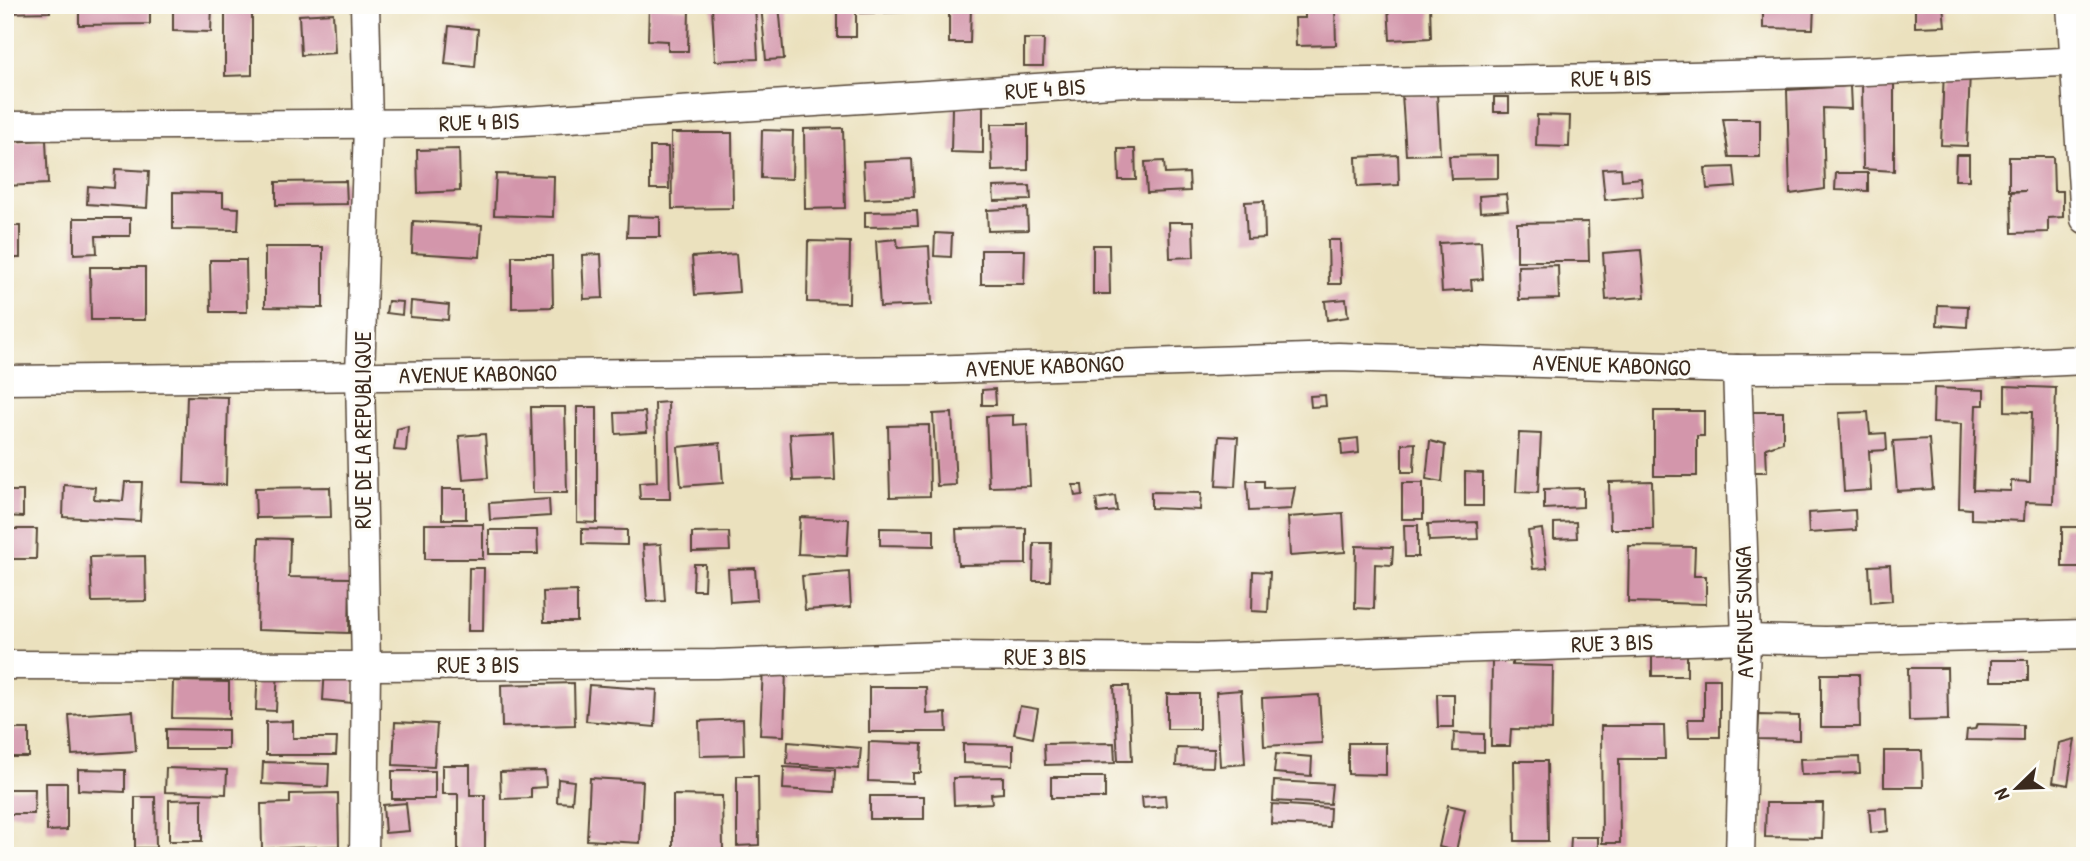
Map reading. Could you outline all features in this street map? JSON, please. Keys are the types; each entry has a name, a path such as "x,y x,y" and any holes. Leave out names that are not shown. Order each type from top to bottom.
{"street":[{"name":"RUE DE LA REPUBLIQUE","path":"364,856 366,666 360,375 368,125 365,5"},
{"path":"2071,5 2080,61 2085,219"},
{"name":"RUE 4 BIS","path":"5,127 492,123 1128,82 1308,83 1610,78 1843,72 2080,61"},
{"name":"AVENUE KABONGO","path":"5,380 925,370 1338,357 1737,369 1916,368 2085,360"},
{"name":"AVENUE SUNGA","path":"1737,369 1746,639 1740,856"},
{"name":"RUE 3 BIS","path":"5,665 716,664 941,656 1198,658 1746,639 1825,641 2085,634"}],"building":[{"path":"5,5 50,5 50,12 5,13"},
{"path":"79,5 150,5 150,24 79,25"},
{"path":"173,5 212,5 211,32 173,31"},
{"path":"225,5 252,5 252,75 225,76"},
{"path":"649,5 689,9 688,51 668,51 668,41 648,40"},
{"path":"755,5 758,59 715,61 712,7"},
{"path":"761,5 779,5 784,59 766,60"},
{"path":"837,5 856,5 856,37 837,37"},
{"path":"861,5 905,5 905,12 861,13"},
{"path":"949,5 971,5 970,43 949,43"},
{"path":"1305,5 1335,5 1336,45 1296,46 1295,18 1305,18"},
{"path":"1388,5 1430,5 1431,38 1390,40"},
{"path":"1763,5 1814,5 1813,29 1763,28"},
{"path":"1915,5 1943,5 1945,26 1915,27"},
{"path":"333,13 335,53 301,55 299,15"},
{"path":"449,26 478,29 475,67 445,64"},
{"path":"1024,39 1044,39 1043,66 1024,66"},
{"path":"1944,70 1970,71 1967,146 1941,145"},
{"path":"1862,81 1894,82 1894,171 1863,169"},
{"path":"1850,86 1851,109 1823,108 1825,189 1790,194 1787,90"},
{"path":"1437,93 1440,154 1406,155 1402,94"},
{"path":"1494,97 1509,97 1509,112 1494,112"},
{"path":"952,106 983,106 983,153 951,152"},
{"path":"1537,115 1570,116 1569,147 1536,146"},
{"path":"1723,119 1760,119 1760,157 1729,157"},
{"path":"991,124 1028,124 1028,170 992,171"},
{"path":"843,128 845,208 805,209 804,129"},
{"path":"762,130 793,131 792,179 761,178"},
{"path":"671,133 732,133 733,208 672,209"},
{"path":"46,140 48,184 5,186 5,142"},
{"path":"650,147 668,147 669,189 650,189"},
{"path":"459,149 460,191 418,193 417,150"},
{"path":"1118,149 1135,149 1136,180 1119,180"},
{"path":"1398,155 1399,185 1357,187 1356,157"},
{"path":"1498,155 1498,178 1451,179 1449,156"},
{"path":"1956,155 1969,155 1969,180 1955,180"},
{"path":"2009,157 2053,157 2054,191 2063,191 2063,217 2048,218 2048,232 2012,233 2011,192 2026,191 2009,191"},
{"path":"912,159 914,197 865,199 863,161"},
{"path":"1164,161 1165,174 1189,173 1190,191 1147,193 1145,162"},
{"path":"1734,167 1736,187 1707,189 1705,168"},
{"path":"1621,168 1622,180 1641,178 1643,196 1605,200 1602,169"},
{"path":"115,169 149,171 147,208 87,204 88,186 114,188"},
{"path":"1836,173 1868,173 1868,191 1835,190"},
{"path":"496,174 554,176 553,217 494,215"},
{"path":"346,181 347,204 276,205 276,182"},
{"path":"1030,186 1031,200 994,201 993,187"},
{"path":"173,192 223,193 223,207 239,208 238,230 173,229"},
{"path":"1506,194 1508,210 1480,212 1479,196"},
{"path":"1264,201 1265,238 1247,239 1245,202"},
{"path":"1027,208 1028,230 988,231 987,210"},
{"path":"917,211 918,226 865,227 865,212"},
{"path":"628,216 660,217 660,237 627,237"},
{"path":"74,218 130,218 130,236 96,236 97,253 74,254"},
{"path":"413,221 482,225 480,257 412,253"},
{"path":"1169,222 1193,222 1194,257 1170,258"},
{"path":"1588,222 1589,261 1517,261 1517,223"},
{"path":"5,226 20,226 20,258 5,258"},
{"path":"935,233 952,234 951,257 934,256"},
{"path":"897,239 898,248 929,246 932,305 880,307 876,241"},
{"path":"1328,240 1340,240 1341,284 1329,284"},
{"path":"808,241 850,242 849,303 807,302"},
{"path":"1481,241 1483,279 1471,280 1472,290 1442,292 1439,243"},
{"path":"1093,245 1109,245 1110,294 1093,294"},
{"path":"265,247 323,247 323,308 265,307"},
{"path":"981,250 1025,250 1024,284 981,284"},
{"path":"1641,250 1645,297 1606,300 1603,253"},
{"path":"601,254 603,298 584,299 582,255"},
{"path":"736,254 739,292 695,295 692,257"},
{"path":"512,256 552,256 553,307 512,308"},
{"path":"210,260 246,260 247,312 211,312"},
{"path":"1558,265 1559,299 1519,300 1518,266"},
{"path":"90,267 145,267 145,320 91,320"},
{"path":"1346,299 1348,317 1327,320 1325,301"},
{"path":"388,301 403,302 402,315 386,313"},
{"path":"411,301 449,305 448,320 410,317"},
{"path":"1938,305 1968,306 1967,327 1937,325"},
{"path":"2005,386 2056,388 2053,503 2025,502 2024,521 1971,519 1971,509 1959,508 1961,424 1933,423 1934,388 1984,390 1984,405 1976,405 1973,490 2011,491 2011,481 2030,482 2032,412 2005,411"},
{"path":"995,389 996,405 982,405 982,390"},
{"path":"1325,395 1326,406 1311,407 1310,396"},
{"path":"187,396 228,397 226,485 184,483"},
{"path":"668,402 670,499 640,499 639,483 657,482 655,403"},
{"path":"531,407 565,407 567,493 533,493"},
{"path":"577,407 597,407 597,523 577,522"},
{"path":"1654,411 1704,411 1704,436 1697,436 1697,476 1654,476"},
{"path":"645,412 647,432 616,434 615,413"},
{"path":"1753,412 1783,412 1783,442 1766,448 1767,472 1753,472"},
{"path":"1868,412 1870,434 1886,433 1887,450 1869,451 1871,490 1844,492 1839,413"},
{"path":"952,413 956,485 937,486 933,414"},
{"path":"1013,415 1013,425 1027,424 1030,486 989,487 986,416"},
{"path":"929,425 930,496 890,497 888,426"},
{"path":"408,426 406,451 394,450 397,429"},
{"path":"833,432 835,480 793,481 790,434"},
{"path":"1519,433 1541,434 1538,493 1516,492"},
{"path":"485,434 488,478 463,480 459,436"},
{"path":"1219,436 1238,437 1235,487 1216,486"},
{"path":"1358,438 1359,453 1342,455 1341,440"},
{"path":"1929,439 1933,489 1897,491 1893,441"},
{"path":"1430,441 1445,445 1442,482 1426,479"},
{"path":"720,443 723,483 681,486 678,447"},
{"path":"1415,443 1414,472 1402,472 1402,444"},
{"path":"1465,472 1483,473 1483,506 1465,506"},
{"path":"1247,481 1264,481 1264,488 1295,487 1291,509 1249,511"},
{"path":"1652,481 1653,529 1610,529 1609,482"},
{"path":"125,482 142,482 140,521 63,517 64,485 95,487 94,499 123,501"},
{"path":"1402,483 1423,483 1423,519 1402,519"},
{"path":"1073,485 1082,485 1083,495 1075,496"},
{"path":"330,487 331,517 256,518 255,488"},
{"path":"1583,488 1583,507 1544,509 1544,489"},
{"path":"442,489 466,489 466,519 442,519"},
{"path":"5,491 23,491 23,517 5,516"},
{"path":"1151,492 1201,493 1200,510 1151,508"},
{"path":"1115,496 1117,511 1098,513 1096,499"},
{"path":"549,499 550,516 490,520 489,503"},
{"path":"1855,510 1856,530 1809,533 1808,513"},
{"path":"1343,513 1345,552 1290,556 1288,517"},
{"path":"800,517 849,519 847,556 798,554"},
{"path":"1477,522 1478,539 1429,541 1428,524"},
{"path":"1576,522 1577,538 1554,539 1554,523"},
{"path":"425,524 483,524 483,559 425,559"},
{"path":"1404,525 1418,525 1418,557 1405,557"},
{"path":"2062,527 2085,527 2085,567 2062,567"},
{"path":"880,528 934,529 934,546 880,545"},
{"path":"1026,528 1026,564 958,565 956,529"},
{"path":"5,529 37,529 36,559 5,559"},
{"path":"582,529 627,530 627,545 582,544"},
{"path":"1542,529 1547,568 1533,569 1528,531"},
{"path":"489,530 537,530 538,554 489,554"},
{"path":"729,532 730,551 692,552 692,533"},
{"path":"259,538 290,539 289,577 350,578 349,633 257,630"},
{"path":"1034,543 1051,543 1050,581 1033,581"},
{"path":"661,544 665,601 647,602 643,545"},
{"path":"1356,546 1393,547 1392,565 1375,564 1374,609 1355,608"},
{"path":"1629,546 1695,547 1694,576 1706,576 1706,604 1628,602"},
{"path":"145,556 146,601 92,602 90,557"},
{"path":"694,564 705,564 704,590 693,590"},
{"path":"1890,565 1892,601 1871,603 1869,566"},
{"path":"469,568 484,568 483,631 468,631"},
{"path":"755,568 757,600 730,602 728,569"},
{"path":"1253,571 1270,572 1268,612 1252,611"},
{"path":"849,572 851,607 805,610 802,576"},
{"path":"577,591 577,622 544,622 543,592"},
{"path":"1652,649 1687,649 1687,676 1652,676"},
{"path":"1492,657 1512,657 1512,665 1553,666 1552,730 1511,729 1510,746 1491,746"},
{"path":"1991,660 2028,660 2028,681 1991,681"},
{"path":"258,666 278,667 276,711 256,710"},
{"path":"763,667 786,668 784,736 760,735"},
{"path":"325,668 355,670 352,703 323,700"},
{"path":"1908,668 1947,668 1948,720 1909,721"},
{"path":"1821,674 1859,674 1860,727 1821,727"},
{"path":"1704,679 1720,679 1720,737 1689,737 1688,719 1704,719"},
{"path":"173,681 229,682 229,719 172,718"},
{"path":"574,683 575,725 502,727 501,685"},
{"path":"589,685 657,690 655,727 586,721"},
{"path":"1114,686 1129,686 1132,761 1118,761"},
{"path":"869,687 926,687 927,714 946,713 947,732 869,732"},
{"path":"1241,690 1245,764 1220,766 1216,692"},
{"path":"1167,694 1199,694 1199,729 1167,729"},
{"path":"1437,694 1454,694 1454,727 1438,727"},
{"path":"1319,695 1322,743 1264,746 1262,698"},
{"path":"1020,706 1038,709 1033,738 1014,734"},
{"path":"133,711 136,751 72,755 69,715"},
{"path":"1759,715 1799,716 1799,740 1758,739"},
{"path":"743,719 744,755 700,756 699,721"},
{"path":"293,721 293,738 337,738 336,755 266,755 266,722"},
{"path":"395,722 437,724 434,767 393,765"},
{"path":"1977,724 2023,725 2023,741 1966,740 1967,730 1975,729"},
{"path":"1601,726 1664,726 1665,759 1619,759 1620,843 1602,843"},
{"path":"5,729 29,729 29,757 5,757"},
{"path":"166,729 228,730 228,749 166,749"},
{"path":"1454,733 1484,734 1484,752 1453,751"},
{"path":"2075,739 2068,785 2053,782 2059,743"},
{"path":"788,742 861,748 859,769 787,764"},
{"path":"869,742 922,744 921,773 913,773 913,783 868,781"},
{"path":"1114,743 1115,763 1045,765 1044,744"},
{"path":"1348,743 1386,743 1386,775 1348,774"},
{"path":"963,744 1013,745 1013,765 963,763"},
{"path":"1177,748 1214,749 1213,767 1176,766"},
{"path":"1884,751 1922,751 1923,787 1884,787"},
{"path":"1276,754 1312,757 1311,776 1274,773"},
{"path":"1859,757 1860,773 1801,775 1800,759"},
{"path":"1514,761 1547,761 1548,841 1515,841"},
{"path":"263,762 329,764 328,787 262,784"},
{"path":"442,765 470,765 470,795 485,795 485,853 458,853 458,794 442,794"},
{"path":"784,767 835,770 834,792 783,789"},
{"path":"166,768 227,770 226,794 165,792"},
{"path":"78,769 125,770 125,792 78,790"},
{"path":"392,771 435,771 435,799 392,799"},
{"path":"545,771 546,787 531,788 531,798 501,799 500,772"},
{"path":"737,776 758,776 759,845 737,846"},
{"path":"1003,777 1003,793 991,794 992,803 954,805 953,778"},
{"path":"1051,777 1105,777 1105,798 1051,798"},
{"path":"590,778 643,781 640,843 587,840"},
{"path":"558,779 574,781 572,803 557,802"},
{"path":"1274,781 1332,784 1330,804 1273,801"},
{"path":"46,783 67,783 67,830 47,831"},
{"path":"5,789 35,789 34,814 5,814"},
{"path":"338,793 339,846 262,849 261,804 290,803 290,794"},
{"path":"673,795 722,796 723,850 673,849"},
{"path":"1165,795 1166,806 1143,808 1142,797"},
{"path":"870,796 924,796 924,819 870,819"},
{"path":"135,797 155,797 156,848 135,848"},
{"path":"202,799 202,841 169,841 169,800"},
{"path":"406,803 409,831 385,833 383,805"},
{"path":"1766,803 1823,803 1822,838 1765,837"},
{"path":"1272,804 1330,808 1329,827 1271,824"},
{"path":"1448,805 1465,809 1456,851 1439,847"},
{"path":"1887,808 1888,831 1871,833 1869,809"},
{"path":"1571,837 1598,837 1598,856 1570,856"}]}
